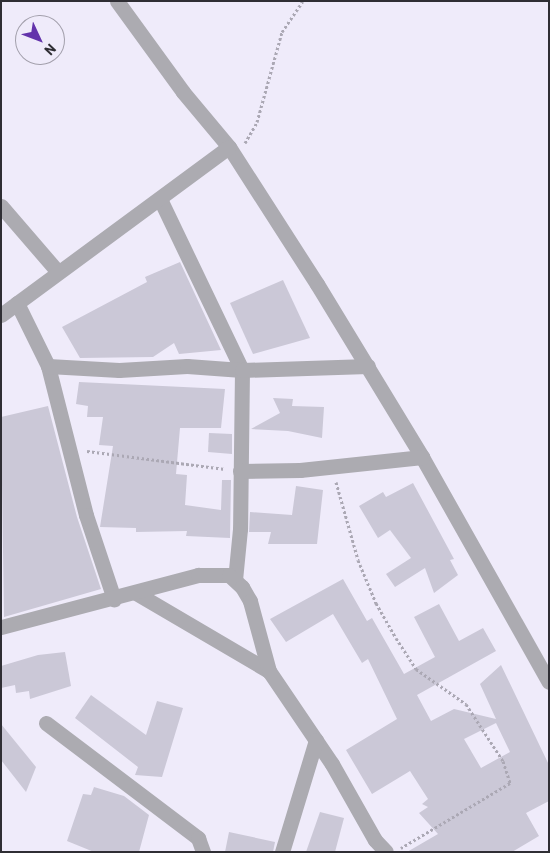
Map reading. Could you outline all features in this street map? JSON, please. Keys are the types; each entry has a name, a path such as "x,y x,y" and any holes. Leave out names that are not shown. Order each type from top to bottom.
{"street":[{"path":"118,1 183,92 231,150 368,366 422,457 549,682"},
{"path":"1,315 58,272 231,150"},
{"path":"160,199 242,370 235,580"},
{"path":"1,206 58,272"},
{"path":"17,303 48,366 69,450 114,599"},
{"path":"48,366 120,370 187,366 242,370 368,366"},
{"path":"240,471 332,467 422,457"},
{"path":"1,627 136,594 198,575 223,574 235,580 250,601 269,672 316,740 378,847"},
{"path":"136,594 269,672"},
{"path":"46,723 198,838 203,852"},
{"path":"282,852 316,740"}],"path":[{"path":"231,150 257,122 282,32 303,1"},
{"path":"69,450 240,471"},
{"path":"332,467 358,560 376,603 416,669 466,704 503,761 510,783 400,848 378,847"}],"building":[{"path":"180,262 221,350 179,354 174,343 153,357 80,358 62,327 147,282 145,277"},
{"path":"283,280 310,338 253,354 230,303"},
{"path":"79,382 225,389 221,428 180,428 176,474 187,475 185,505 221,510 222,480 231,480 230,538 186,536 187,531 136,532 136,528 100,527 113,446 99,445 103,417 87,417 88,406 76,404"},
{"path":"273,398 293,399 292,406 324,407 322,438 288,431 251,429 280,413"},
{"path":"48,406 77,517 101,589 4,617 1,417"},
{"path":"209,433 232,434 232,454 208,452"},
{"path":"413,483 454,559 450,560 458,575 434,593 425,568 395,587 386,574 411,558 390,530 378,538 359,506 383,492 386,497"},
{"path":"296,486 323,490 317,544 268,544 271,532 249,532 250,512 292,515"},
{"path":"343,579 367,621 372,618 404,674 435,657 414,617 439,604 459,641 483,628 496,651 417,695 431,721 454,709 496,719 480,684 501,665 549,765 549,801 526,813 539,836 512,852 407,852 438,834 419,813 428,807 422,804 428,799 410,771 372,794 346,750 397,719 368,659 362,663 333,614 286,642 270,619","holes":["496,723 510,752 481,768 464,739"]},
{"path":"65,652 71,686 30,699 29,691 16,693 15,685 1,688 1,666 38,655"},
{"path":"91,695 146,735 157,701 183,708 162,777 135,775 138,767 75,718"},
{"path":"1,724 36,767 26,792 1,760"},
{"path":"94,787 124,796 149,815 139,852 94,852 67,841 83,794 91,795"},
{"path":"320,812 344,818 335,852 306,852"},
{"path":"229,832 275,842 273,852 225,852"}]}
